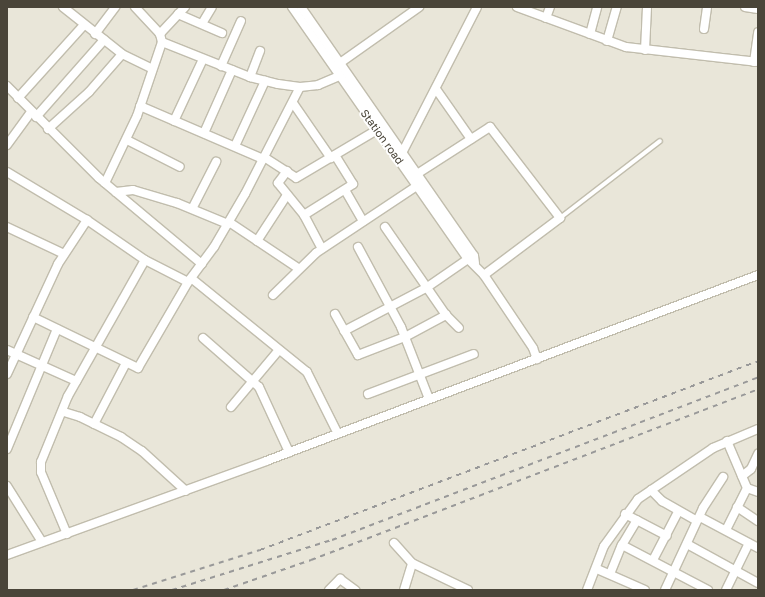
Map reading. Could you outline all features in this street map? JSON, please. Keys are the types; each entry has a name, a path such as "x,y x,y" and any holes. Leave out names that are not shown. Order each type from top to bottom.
{"street":[{"path":"96,34 115,7"},
{"path":"135,7 161,38 203,59 250,77 300,88 318,85 339,76"},
{"path":"105,183 127,140 140,106 161,38 178,14 185,7"},
{"path":"203,22 212,7"},
{"name":"Station road","path":"292,7 377,130 417,174 474,256 471,261"},
{"name":"Station road","path":"301,7 340,63 400,156 417,186 471,261 484,275 533,348 537,359"},
{"path":"340,63 419,7"},
{"path":"518,7 607,41 645,50 756,62 758,32"},
{"path":"546,18 550,7"},
{"path":"590,34 597,7"},
{"path":"607,41 617,7"},
{"path":"645,50 647,7"},
{"path":"704,28 707,7"},
{"path":"745,7 758,9"},
{"path":"400,156 436,89 475,8"},
{"path":"69,9 84,25 122,54 151,68"},
{"path":"178,14 203,22 222,33"},
{"path":"221,66 241,21"},
{"path":"18,98 84,25"},
{"path":"7,145 104,40"},
{"path":"250,77 260,51"},
{"path":"48,129 88,92 122,54"},
{"path":"174,121 203,59"},
{"path":"204,133 232,70"},
{"path":"235,146 265,81"},
{"path":"7,86 48,129 105,183 202,264"},
{"path":"33,317 136,368 140,365 189,280 202,264 228,223 300,88"},
{"path":"436,89 471,139"},
{"path":"293,103 353,182 345,190 304,215"},
{"path":"140,106 264,158 296,178 377,130"},
{"path":"417,174 490,127 560,218 484,275"},
{"path":"127,140 180,167"},
{"path":"193,207 216,162"},
{"path":"7,172 87,220 145,260 189,280 310,375 338,434"},
{"path":"287,172 278,181 287,195 304,215 322,249"},
{"path":"273,295 298,268 322,249 417,186"},
{"path":"116,192 133,190 193,207 228,223 298,268"},
{"path":"345,190 363,221"},
{"path":"257,242 287,195"},
{"path":"7,374 64,254 87,220"},
{"path":"385,226 426,288 446,315 459,328"},
{"path":"7,227 64,254"},
{"path":"358,247 405,337 429,399"},
{"path":"67,534 40,467 76,381 145,260"},
{"path":"344,331 426,288 471,261"},
{"path":"7,555 186,491 758,274"},
{"path":"335,314 358,355 405,337 446,315"},
{"path":"7,450 43,367 57,329"},
{"path":"203,338 254,381 263,394 289,452"},
{"path":"7,350 76,381"},
{"path":"231,407 278,351"},
{"path":"368,394 474,354"},
{"path":"94,424 126,363"},
{"path":"64,412 94,424 142,451 186,491"},
{"path":"587,590 597,569 604,546 625,514 651,490 726,441 758,429"},
{"path":"726,441 747,488 758,492"},
{"path":"742,476 751,469 757,459"},
{"path":"665,590 698,519 723,477"},
{"path":"7,486 42,542"},
{"path":"726,530 747,488"},
{"path":"651,490 678,512 726,530 758,548"},
{"path":"737,507 758,521"},
{"path":"653,560 667,536 678,512"},
{"path":"625,514 667,536"},
{"path":"610,574 622,545 637,520"},
{"path":"394,543 412,563 468,590"},
{"path":"726,590 749,543"},
{"path":"687,544 758,583"},
{"path":"622,545 708,590"},
{"path":"404,590 412,563"},
{"path":"597,569 643,590"},
{"path":"330,590 340,579 355,590"}],"lane":[{"path":"560,218 660,141"}],"shaded area":[{"path":"7,7 758,7 758,590 7,590"}],"railway":[{"path":"133,590 260,550 758,361"},
{"path":"172,590 332,540 758,377"},
{"path":"224,590 311,560 758,389"}]}
